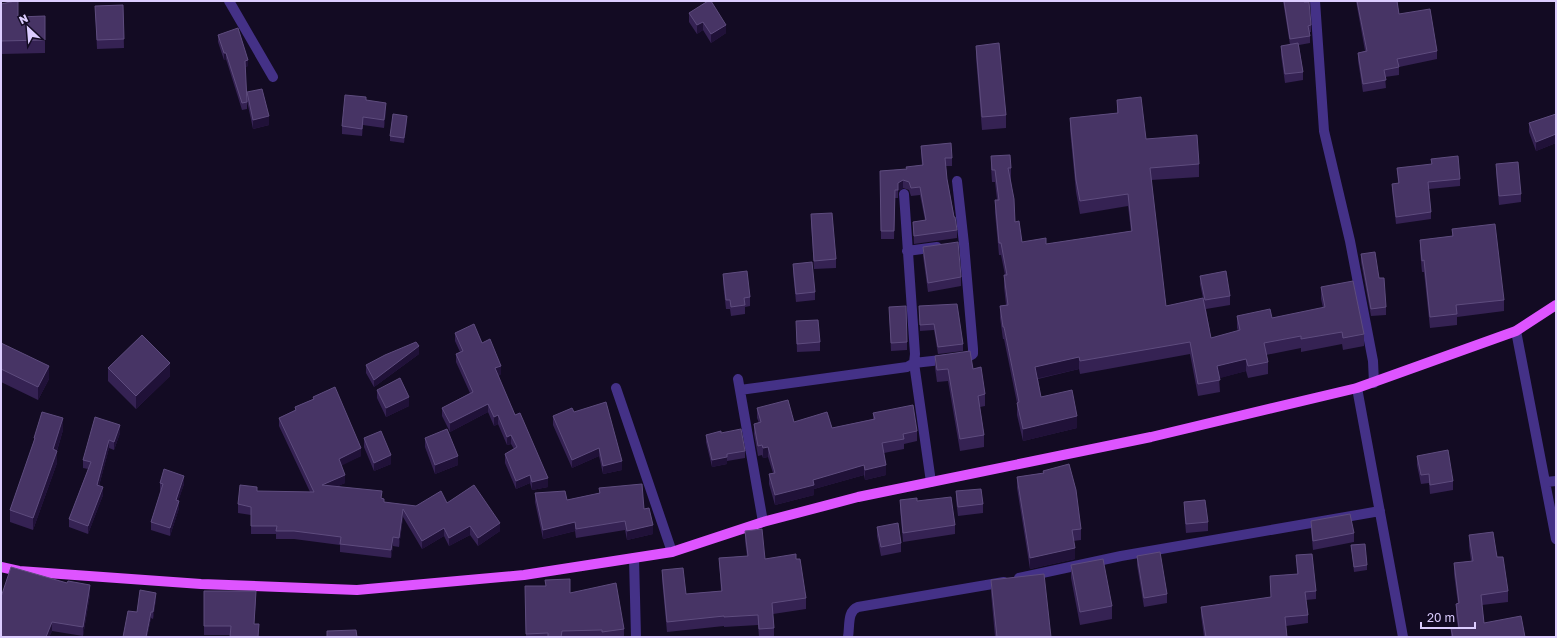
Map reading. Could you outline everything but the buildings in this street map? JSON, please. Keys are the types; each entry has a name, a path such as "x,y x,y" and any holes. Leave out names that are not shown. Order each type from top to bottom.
{"main road":[{"path":"1,567 19,571 201,584 357,590 524,575 672,552 763,522 858,497 1151,437 1357,388 1516,331 1556,305"}],"street":[{"path":"229,1 273,77"},
{"path":"1315,1 1324,131 1351,248 1373,361 1374,383"},
{"path":"740,390 907,367 914,363 968,357 973,354 957,245 957,181"},
{"path":"904,194 915,354 914,363 931,482"},
{"path":"907,251 957,245"},
{"path":"1516,331 1551,482 1556,539"},
{"path":"738,379 763,522"},
{"path":"616,388 672,552"},
{"path":"1357,388 1403,637"},
{"path":"848,637 850,615 854,608 858,607 992,584 1121,556 1380,511"},
{"path":"634,558 636,637"}]}
